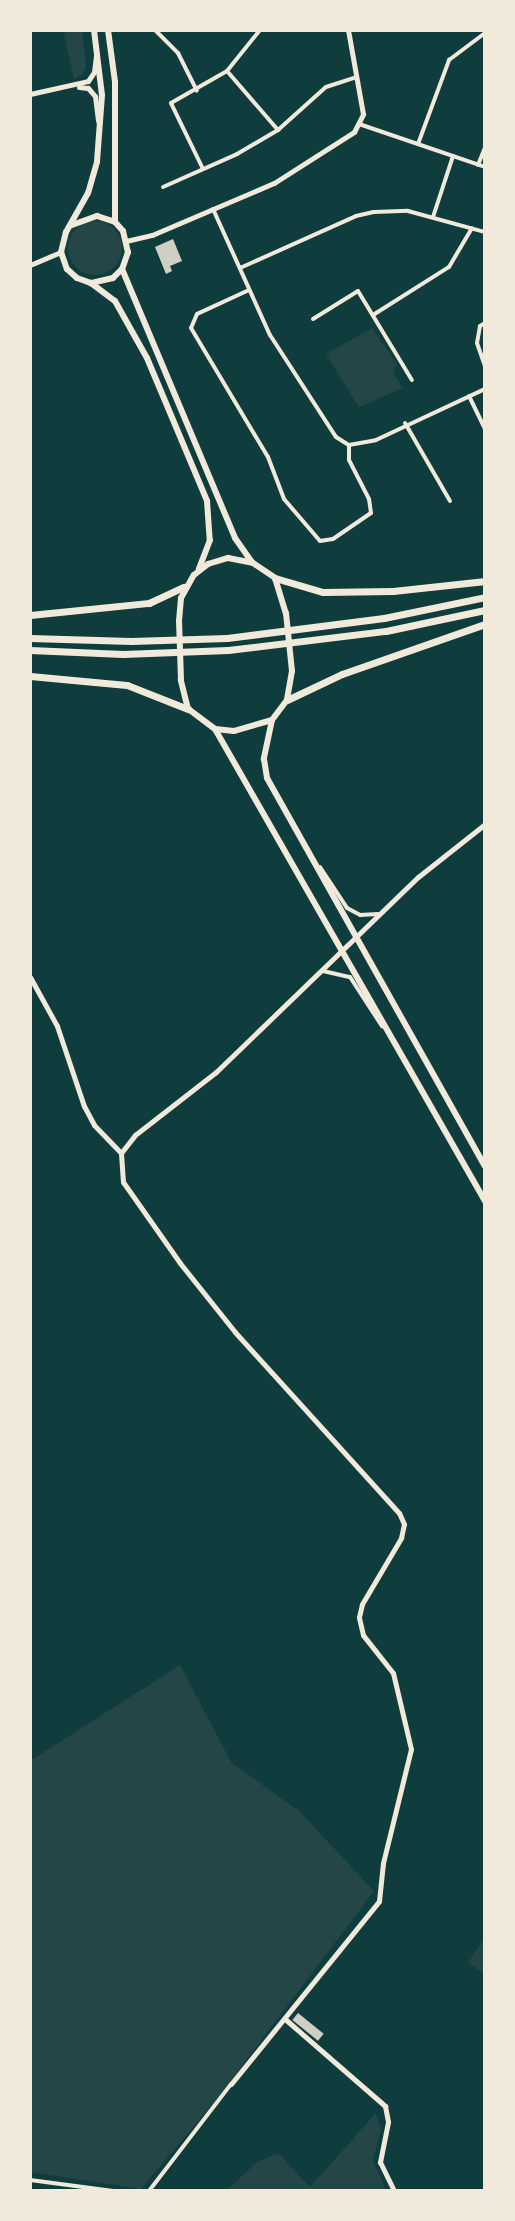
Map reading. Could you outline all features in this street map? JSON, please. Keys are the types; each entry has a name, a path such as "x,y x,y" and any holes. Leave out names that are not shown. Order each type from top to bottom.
{"highway":[{"path":"275,578 323,592 393,591 485,581"},
{"path":"30,615 102,611 149,603 184,587"},
{"path":"30,638 131,641 227,638 373,620 485,597"},
{"path":"30,650 123,654 228,650 386,631 485,610"},
{"path":"287,700 342,675 485,624"},
{"path":"30,676 127,685 188,710"}],"main road":[{"path":"94,30 102,96 100,139 88,193 71,225 61,252 67,268 115,301 131,327 207,501 210,540 199,569 184,587 179,621 181,680 188,710 216,729 485,1201"},
{"path":"91,283 113,278 122,269 128,252 126,241 115,222 115,82 108,30"},
{"path":"71,225 97,216 115,222"},
{"path":"122,269 234,538 253,563 275,578 286,613 292,671 287,700 272,720 264,759 267,778 359,937 485,1166"},
{"path":"199,569 228,558 253,563"},
{"path":"216,729 257,727 272,720"}],"street":[{"path":"155,30 178,53 197,91"},
{"path":"203,169 171,103 197,91 227,71 260,30"},
{"path":"126,241 213,209 274,183 354,132 363,114 348,30"},
{"path":"418,144 449,60 485,33"},
{"path":"30,94 77,86 92,78 97,43"},
{"path":"227,71 278,130"},
{"path":"163,187 278,130 326,87 356,77"},
{"path":"77,86 88,88 95,96 100,139"},
{"path":"359,124 485,167"},
{"path":"478,165 485,148"},
{"path":"433,217 453,156"},
{"path":"213,209 270,335 325,425 349,445 352,468 369,499 371,513 333,539 320,541 284,499 268,457 191,328 197,314 249,290"},
{"path":"240,268 356,216 408,210 485,232"},
{"path":"373,315 449,267 472,228"},
{"path":"30,265 61,252"},
{"path":"313,320 358,291 412,380"},
{"path":"485,323 480,326 477,343 485,366"},
{"path":"349,445 376,440 405,423 485,389"},
{"path":"469,396 485,429"},
{"path":"405,423 450,501"},
{"path":"121,1153 135,1136 216,1072 359,937 417,877 485,824"},
{"path":"316,862 354,913 366,916 382,912"},
{"path":"323,971 350,977 399,1048"},
{"path":"30,977 57,1026 89,1116 121,1153 123,1182 180,1263 235,1332 403,1518 401,1538 362,1604 359,1617 363,1635 393,1673 411,1749 383,1863 381,1894 374,1909 231,2084 149,2191"},
{"path":"285,2019 386,2106 388,2122 380,2162 394,2191"},
{"path":"30,2180 113,2191"}],"shaded area":[{"path":"63,30 82,30 86,66 83,74 74,79"},
{"path":"95,221 105,223 114,229 120,238 122,248 120,258 114,267 105,273 95,275 85,273 76,267 70,258 68,248 70,238 76,229 85,223"},
{"path":"372,328 397,364 393,373 403,388 359,407 326,354"},
{"path":"180,1665 231,1762 300,1812 374,1891 217,2099 141,2189 30,2172 30,1761"},
{"path":"485,1937 485,1974 468,1963"},
{"path":"376,2113 381,2129 373,2160 386,2191 226,2191 257,2162 278,2153 310,2187"}],"building":[{"path":"173,239 182,261 170,266 172,271 166,274 155,247"},
{"path":"298,2013 324,2034 318,2041 292,2020"}]}
